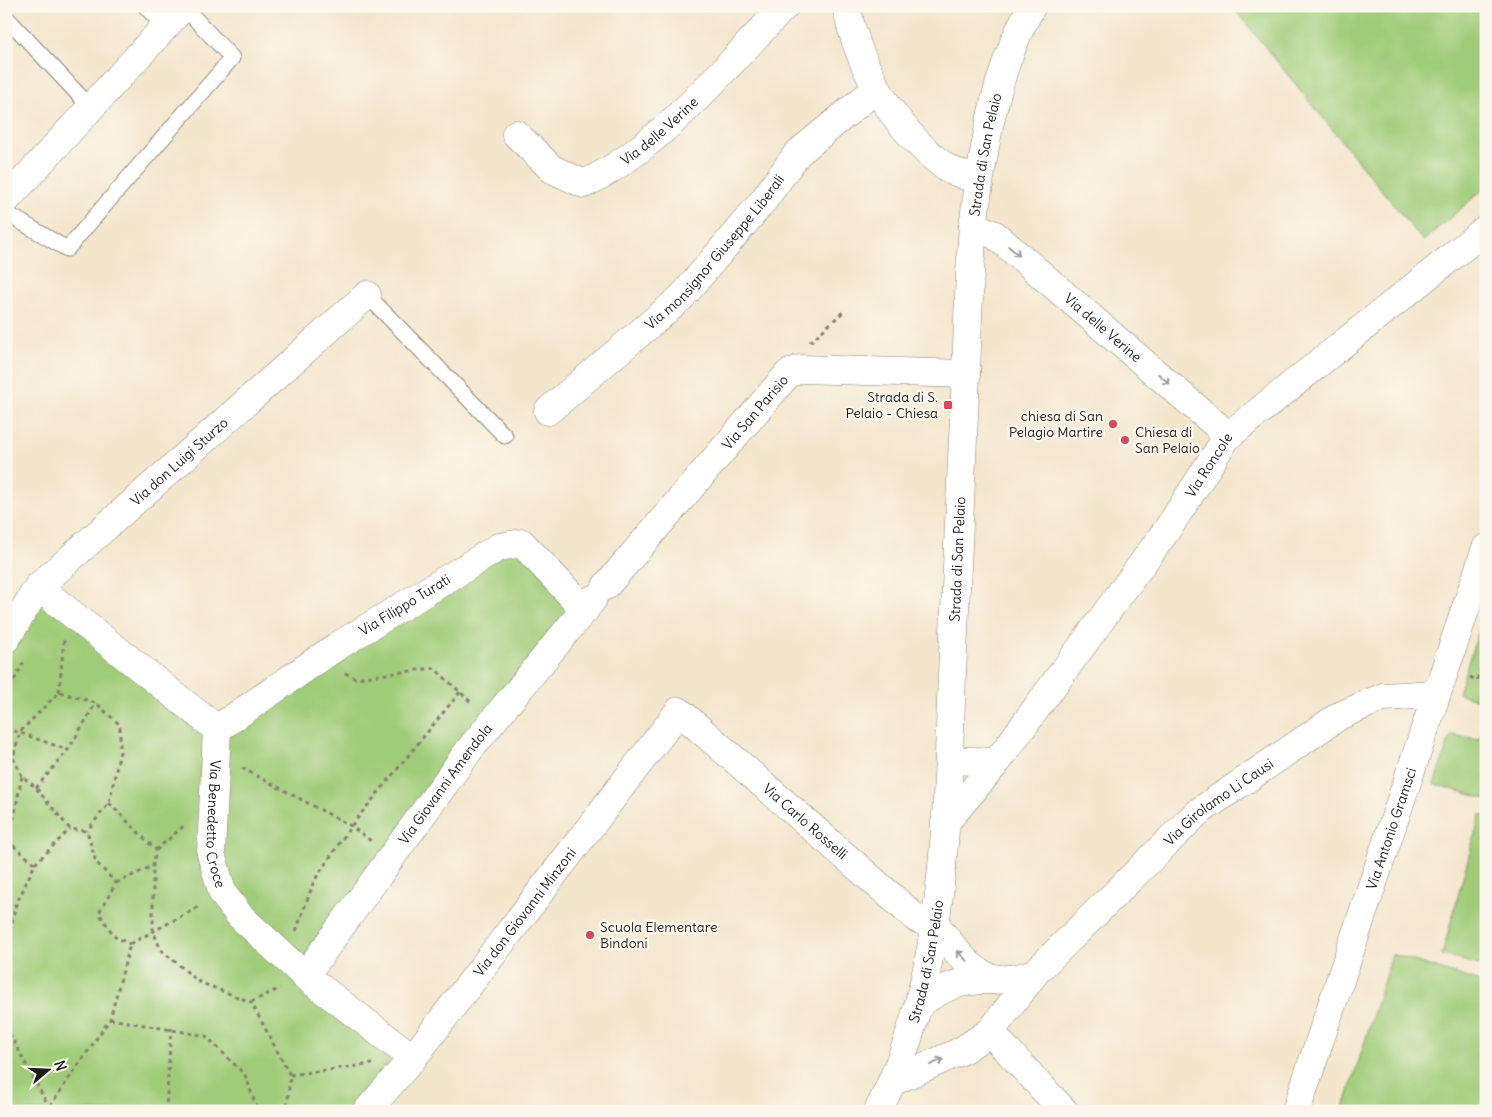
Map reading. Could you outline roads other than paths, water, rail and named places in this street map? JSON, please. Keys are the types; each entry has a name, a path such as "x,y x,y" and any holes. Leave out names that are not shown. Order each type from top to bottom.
{"street":[{"path":"6,200 184,6"},
{"name":"Via delle Verine","path":"516,134 552,169 584,184 607,173 675,119 785,6"},
{"path":"846,6 852,37 876,89 898,122 934,158 948,168 979,181"},
{"name":"Strada di San Pelaio","path":"878,1111 892,1082 919,1004 936,926 949,760 973,226 979,181 999,86 1022,22 1032,6"},
{"name":"Via monsignor Giuseppe Liberali","path":"548,411 682,298 763,200 796,154 876,89"},
{"name":"Via delle Verine","path":"973,226 995,235 1136,355 1227,437"},
{"name":"Via Roncole","path":"945,823 997,762 1168,527 1227,437 1486,229"},
{"name":"Via don Luigi Sturzo","path":"6,639 38,587 367,295"},
{"name":"Via San Parisio","path":"595,598 788,374 800,369 966,374"},
{"name":"Via Filippo Turati","path":"216,741 319,658 500,547 522,543 595,598"},
{"name":"Via Antonio Gramsci","path":"1296,1111 1486,548"},
{"path":"38,587 68,610 216,741"},
{"name":"Via Giovanni Amendola","path":"296,967 392,857 491,722 595,598"},
{"name":"Via Girolamo Li Causi","path":"892,1082 961,1051 990,1032 1036,972 1197,813 1339,716 1383,697 1436,694"},
{"name":"Via Carlo Rosselli","path":"679,711 917,919 936,926"},
{"name":"Via don Giovanni Minzoni","path":"367,1111 413,1058 679,711"},
{"name":"Via Benedetto Croce","path":"216,741 211,854 223,894 240,916 296,967 413,1058"},
{"path":"949,760 997,762"},
{"path":"936,926 960,956 986,976 996,980"},
{"name":"Via Girolamo Li Causi","path":"919,1004 938,990 960,982 1006,981 1036,972"},
{"path":"990,1032 1064,1111"}],"lane":[{"path":"145,6 165,27"},
{"path":"6,213 67,249 226,65 232,58 184,6"},
{"path":"6,17 91,108"},
{"path":"367,295 505,436"}],"place":[{"name":"Strada di S. Pelaio - Chiesa","path":"948,405"},
{"name":"chiesa di San Pelagio Martire","path":"1113,424"},
{"name":"Chiesa di San Pelaio","path":"1125,440"},
{"name":"Scuola Elementare Bindoni","path":"590,935"}]}
